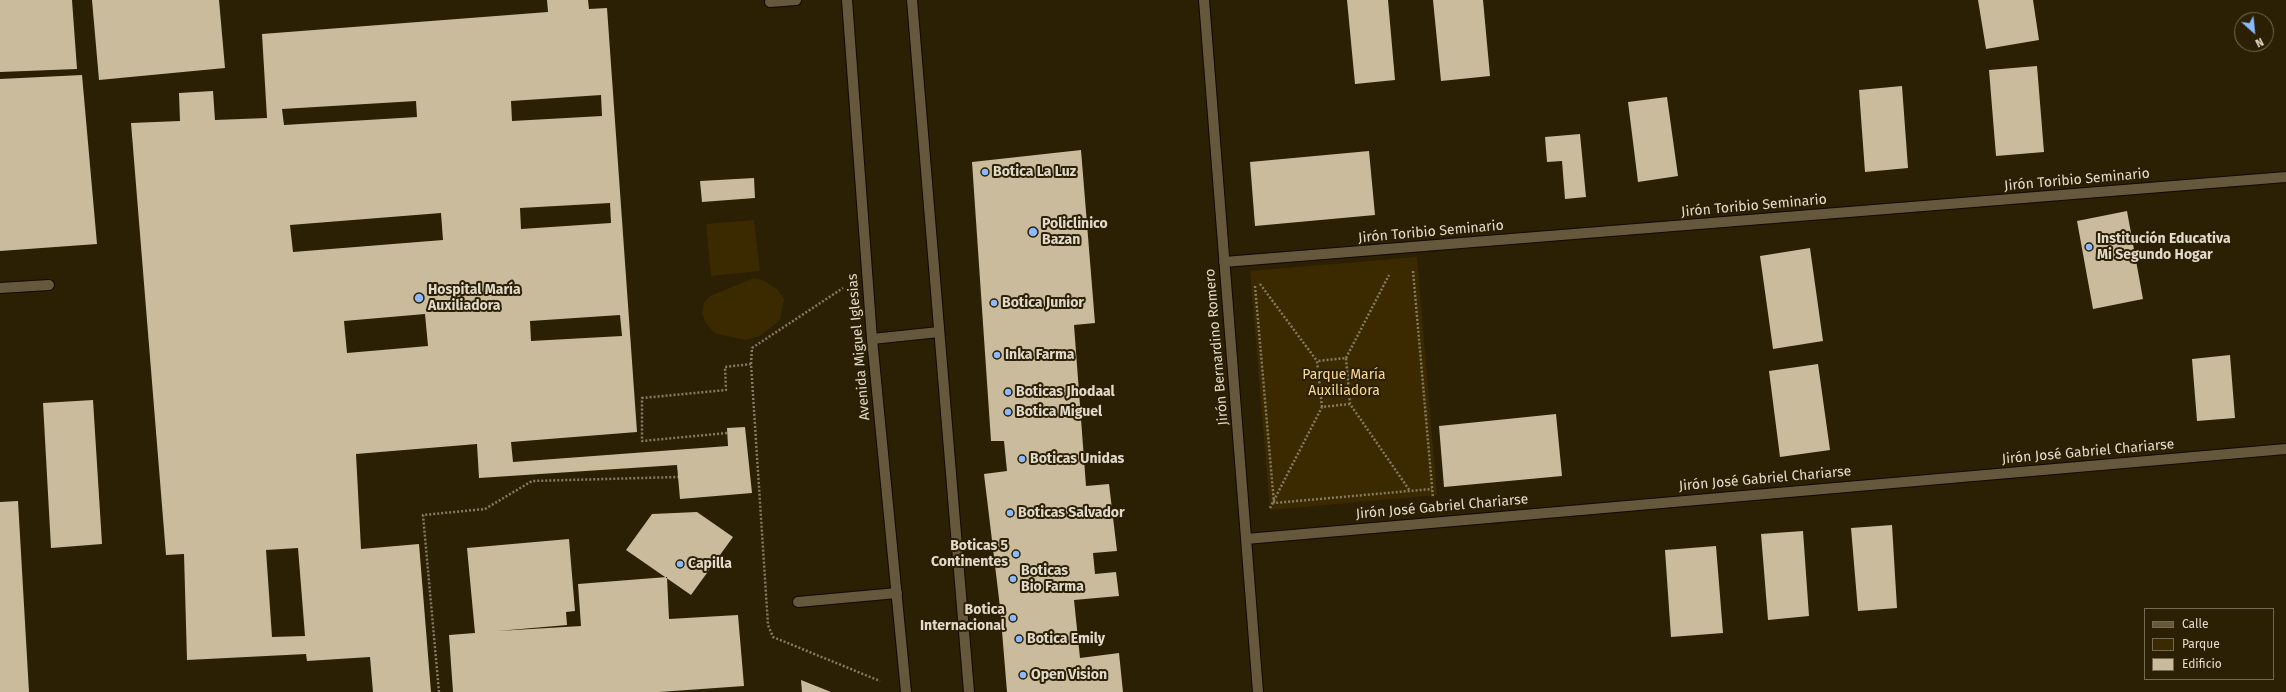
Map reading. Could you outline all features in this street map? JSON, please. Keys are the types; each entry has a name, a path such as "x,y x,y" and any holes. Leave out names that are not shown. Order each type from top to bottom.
{"street":[{"path":"770,2 796,0"},
{"name":"Avenida Miguel Iglesias","path":"847,0 872,339 906,692"},
{"path":"912,0 969,692"},
{"name":"Jirón Bernardino Romero","path":"1204,0 1258,692"},
{"name":"Jirón Toribio Seminario","path":"1224,262 2286,177"},
{"path":"0,288 49,285"},
{"path":"872,339 940,332"},
{"name":"Jirón José Gabriel Chariarse","path":"1246,539 2286,449"},
{"path":"798,602 897,593"}],"path":[{"path":"1274,504 1432,489 1413,270"},
{"path":"1392,271 1346,358 1350,404 1410,491"},
{"path":"867,272 752,348 751,364 768,625 773,637 906,692"},
{"path":"1246,539 1274,504 1322,407 1317,361 1259,282"},
{"path":"1255,284 1274,504"},
{"path":"1317,361 1346,358"},
{"path":"727,433 642,441 642,398 726,390 725,367 751,364"},
{"path":"1322,407 1350,404"},
{"path":"439,692 423,515 485,509 532,481 678,477"}],"green space":[{"path":"754,220 760,271 711,276 706,224"},
{"name":"Parque María Auxiliadora","path":"1417,257 1437,495 1270,510 1250,271"},
{"path":"754,278 763,280 778,290 784,299 780,320 760,336 746,340 714,333 705,322 702,313 704,303 710,296"}],"building":[{"path":"0,0 72,0 77,69 0,72"},
{"path":"92,0 219,0 225,68 99,80"},
{"path":"547,0 588,0 589,9 607,8 637,432 511,442 513,462 728,446 727,428 745,427 752,493 680,499 677,465 479,478 477,444 356,454 361,549 419,544 431,692 373,692 370,657 307,661 306,654 187,660 184,554 166,555 131,123 180,121 179,93 213,91 215,120 267,118 262,34 548,12","holes":["601,95 602,116 512,121 511,101","416,101 417,117 284,125 282,109","610,203 611,223 521,229 520,208","441,213 443,240 293,252 290,225","425,314 428,346 347,353 344,321","620,315 622,336 531,341 530,321","298,548 305,636 272,637 266,550"]},
{"path":"1347,0 1388,0 1395,80 1355,84"},
{"path":"1433,0 1483,0 1490,76 1441,81"},
{"path":"1978,0 2033,0 2039,40 1986,49"},
{"path":"2037,66 2044,152 1996,156 1989,70"},
{"path":"82,75 97,244 0,251 0,79"},
{"path":"1902,86 1908,168 1865,172 1859,90"},
{"path":"1667,97 1678,176 1638,182 1628,102"},
{"path":"1580,134 1586,197 1565,199 1562,161 1547,162 1545,137"},
{"path":"1081,150 1095,323 1074,325 1086,486 1109,484 1117,551 1093,553 1095,574 1116,572 1119,596 1074,600 1080,658 1119,653 1123,692 1007,692 1000,607 984,474 1007,471 1004,441 991,441 972,162"},
{"path":"1369,151 1375,215 1255,226 1250,162"},
{"path":"754,178 755,198 702,202 700,181"},
{"path":"2127,211 2143,299 2093,309 2077,221"},
{"path":"1810,248 1823,341 1773,349 1760,256"},
{"path":"2230,355 2235,418 2197,421 2192,359"},
{"path":"1818,364 1830,450 1780,457 1769,371"},
{"path":"93,400 102,544 51,548 43,403"},
{"path":"1556,414 1562,476 1444,487 1439,426"},
{"path":"18,501 29,692 0,692 0,502"},
{"name":"Capilla","path":"697,512 733,537 691,595 626,550 652,514"},
{"path":"1892,525 1897,608 1858,611 1851,528"},
{"path":"1803,531 1809,616 1768,620 1761,534"},
{"path":"569,539 575,611 566,612 567,625 498,631 581,626 578,584 667,577 669,619 738,615 744,686 659,692 453,692 449,635 475,633 467,548"},
{"path":"1716,546 1723,633 1671,637 1665,550"},
{"path":"801,680 831,692 802,692"}],"place":[{"name":"Botica La Luz","path":"985,172"},
{"name":"Policlinico Bazan","path":"1033,232"},
{"name":"Institución Educativa Mi Segundo Hogar","path":"2089,247"},
{"name":"Hospital María Auxiliadora","path":"419,298"},
{"name":"Botica Junior","path":"994,303"},
{"name":"Inka Farma","path":"997,355"},
{"name":"Boticas Jhodaal","path":"1008,392"},
{"name":"Botica Miguel","path":"1008,412"},
{"name":"Boticas Unidas","path":"1022,459"},
{"name":"Boticas Salvador","path":"1010,513"},
{"name":"Boticas 5 Continentes","path":"1016,554"},
{"name":"Capilla","path":"680,564"},
{"name":"Boticas Bio Farma","path":"1013,579"},
{"name":"Botica Internacional","path":"1013,618"},
{"name":"Botica Emily","path":"1019,639"},
{"name":"Open Vision","path":"1023,675"}]}
